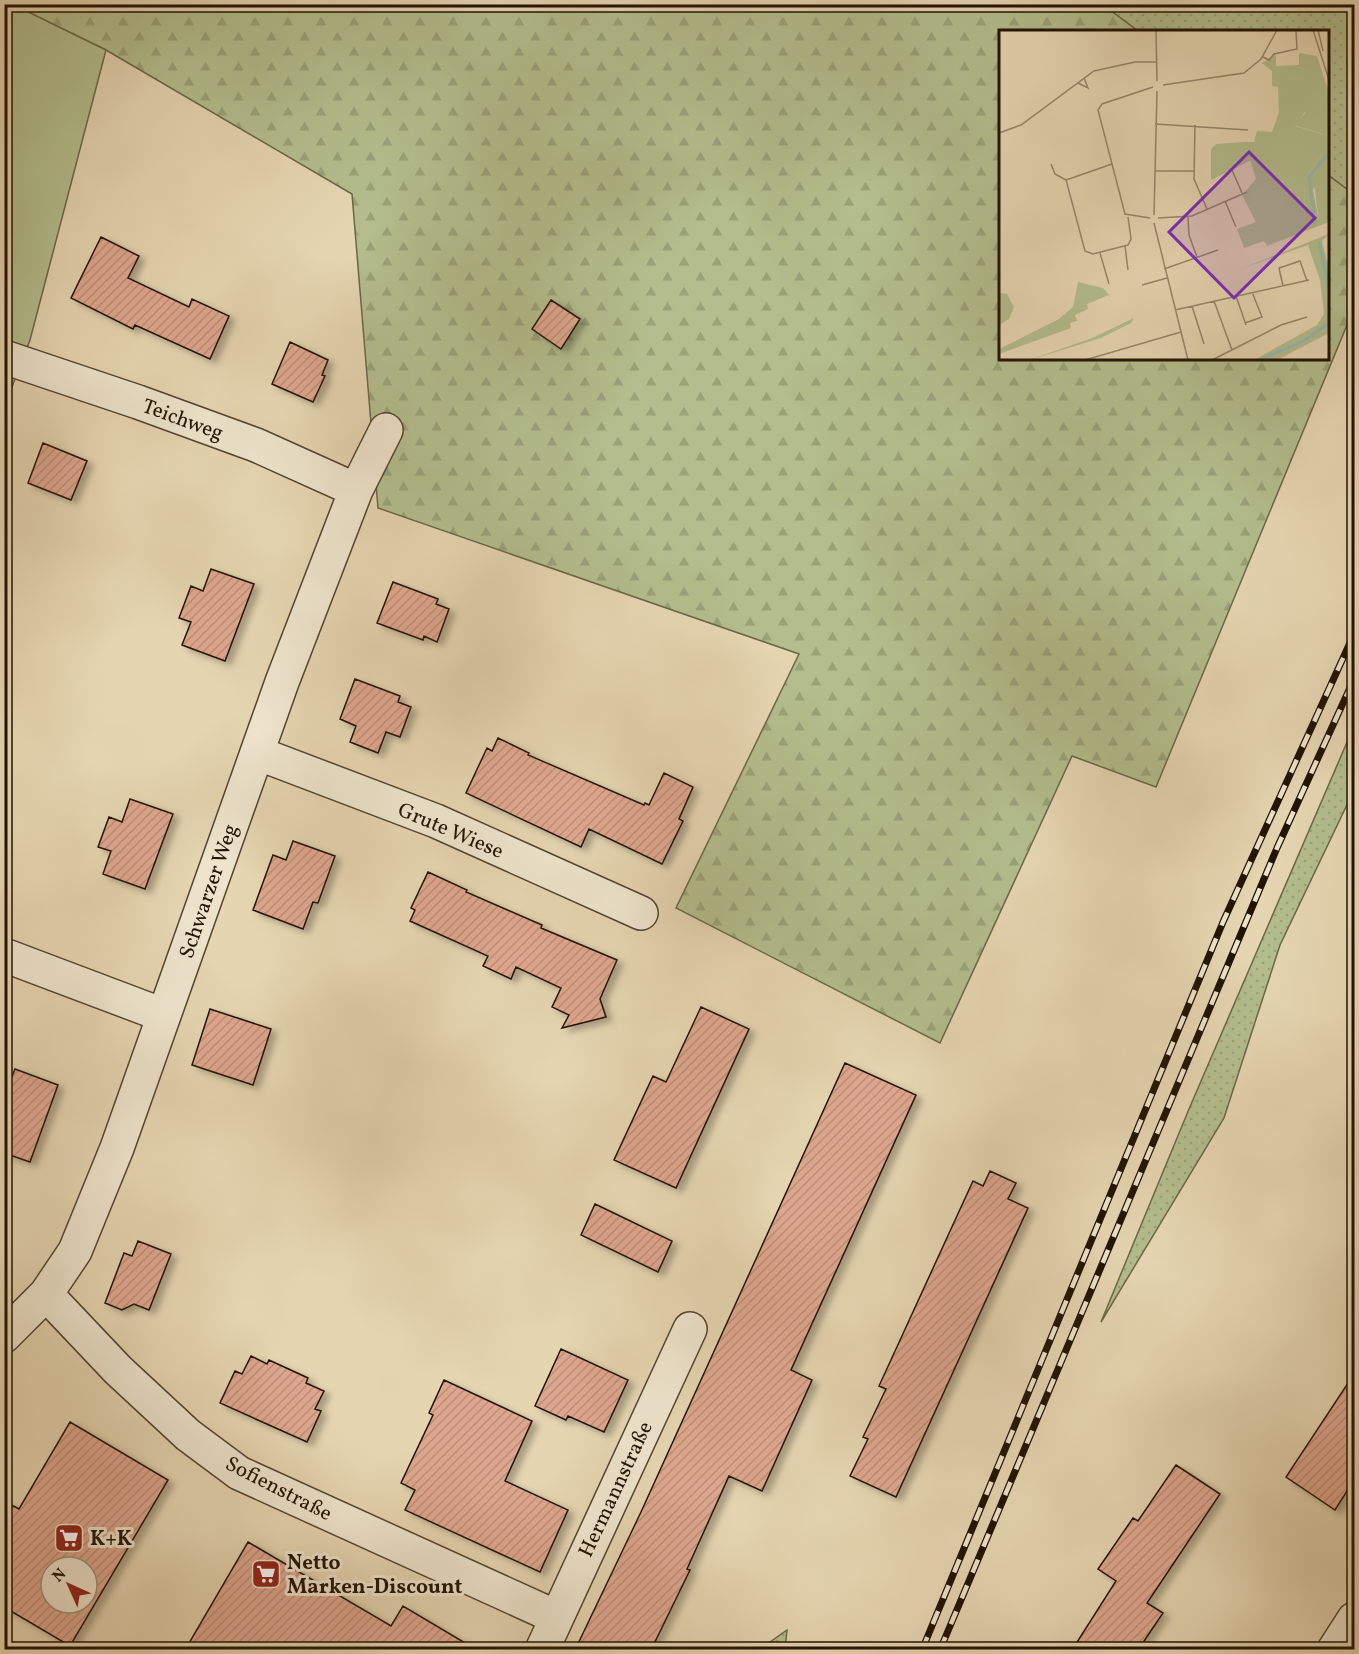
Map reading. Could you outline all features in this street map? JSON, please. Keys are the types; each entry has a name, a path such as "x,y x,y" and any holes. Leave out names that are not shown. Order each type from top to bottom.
{"street":[{"name":"Teichweg","path":"7,358 256,445 356,490"},
{"name":"Schwarzer Weg","path":"4,1336 46,1294 75,1251 117,1148 286,672 356,490 386,430"},
{"name":"Grute Wiese","path":"257,753 436,821 641,913"},
{"path":"4,955 163,1015"},
{"name":"Sofienstraße","path":"46,1294 118,1370 179,1427 239,1473 556,1617"},
{"name":"Hermannstraße","path":"542,1650 690,1329"},
{"path":"1334,1650 1354,1621"}],"green space":[{"path":"12,4 106,50 30,340 5,405 4,5"},
{"path":"12,5 1103,5 1137,30 999,30 999,360 1329,360 1329,176 1347,189 1354,171 1354,308 1156,787 1072,756 940,1043 676,908 799,654 378,508 352,194 106,50"},
{"path":"1103,5 1354,5 1354,171 1347,190 1329,176 1329,30 1137,30"},
{"path":"1354,726 1354,790 1280,945 1224,1118 1101,1322 1189,1109"},
{"path":"787,1630 785,1649 762,1649 763,1647"}],"building":[{"path":"101,237 139,256 128,278 189,307 192,299 229,316 210,359 135,325 133,329 71,298"},
{"path":"551,300 580,319 561,349 532,329"},
{"path":"290,342 328,360 322,375 325,376 313,402 272,384"},
{"path":"43,443 87,461 71,500 28,483"},
{"path":"211,569 254,584 225,661 182,645 191,622 179,618 191,586 203,591"},
{"path":"393,582 438,599 436,604 449,609 437,642 424,636 423,640 377,623"},
{"path":"355,679 400,696 398,702 411,707 400,737 386,732 378,753 350,742 356,726 340,719"},
{"path":"498,738 529,753 528,755 644,805 645,803 649,805 664,773 693,787 679,819 683,821 662,864 589,829 581,847 466,793 487,748 492,751"},
{"path":"130,799 173,814 145,889 103,874 111,851 98,847 109,817 122,822"},
{"path":"293,841 335,856 318,903 313,902 303,929 253,910 273,855 286,860"},
{"path":"428,872 467,890 466,892 542,925 541,928 617,960 600,999 606,1017 562,1028 569,1015 552,1007 561,988 516,967 511,979 483,966 488,956 410,921 415,910 411,908"},
{"path":"701,1007 749,1029 676,1188 614,1160 653,1076 666,1082"},
{"path":"210,1009 271,1029 253,1085 192,1065"},
{"path":"845,1063 916,1095 791,1370 812,1380 762,1491 729,1476 687,1569 690,1570 651,1650 575,1650 641,1512"},
{"path":"15,1069 58,1085 30,1162 4,1153 4,1096"},
{"path":"990,1171 1016,1183 1008,1199 1028,1208 896,1497 850,1476 868,1439 863,1437 886,1389 879,1386 973,1181 983,1186"},
{"path":"595,1204 672,1241 658,1272 581,1235"},
{"path":"138,1241 171,1254 149,1310 134,1304 122,1310 105,1303 124,1253 132,1256"},
{"path":"561,1349 628,1380 604,1432 568,1416 566,1420 535,1406"},
{"path":"251,1356 267,1364 269,1360 308,1378 306,1383 324,1391 315,1409 321,1411 307,1442 220,1403 235,1371 242,1374"},
{"path":"1354,1374 1354,1480 1335,1510 1286,1477"},
{"path":"444,1380 532,1421 505,1481 568,1510 540,1572 405,1510 415,1490 401,1483 433,1415 429,1413"},
{"name":"K+K","path":"70,1422 168,1480 99,1597 99,1555 39,1555 39,1615 88,1615 70,1646 4,1607 4,1501 19,1509"},
{"path":"1176,1465 1220,1494 1147,1603 1163,1613 1138,1650 1072,1650 1116,1581 1098,1569 1133,1518 1138,1521"},
{"name":"Netto Marken-Discount","path":"248,1542 391,1626 403,1606 477,1650 185,1650"}],"waterway":[{"path":"1348,4 1354,9"}],"railway":[{"path":"922,1650 1223,922 1354,634"},
{"path":"940,1650 1277,848 1354,679"}],"place":[{"name":"K+K","path":"69,1538"},
{"name":"Netto Marken-Discount","path":"266,1574"}]}
